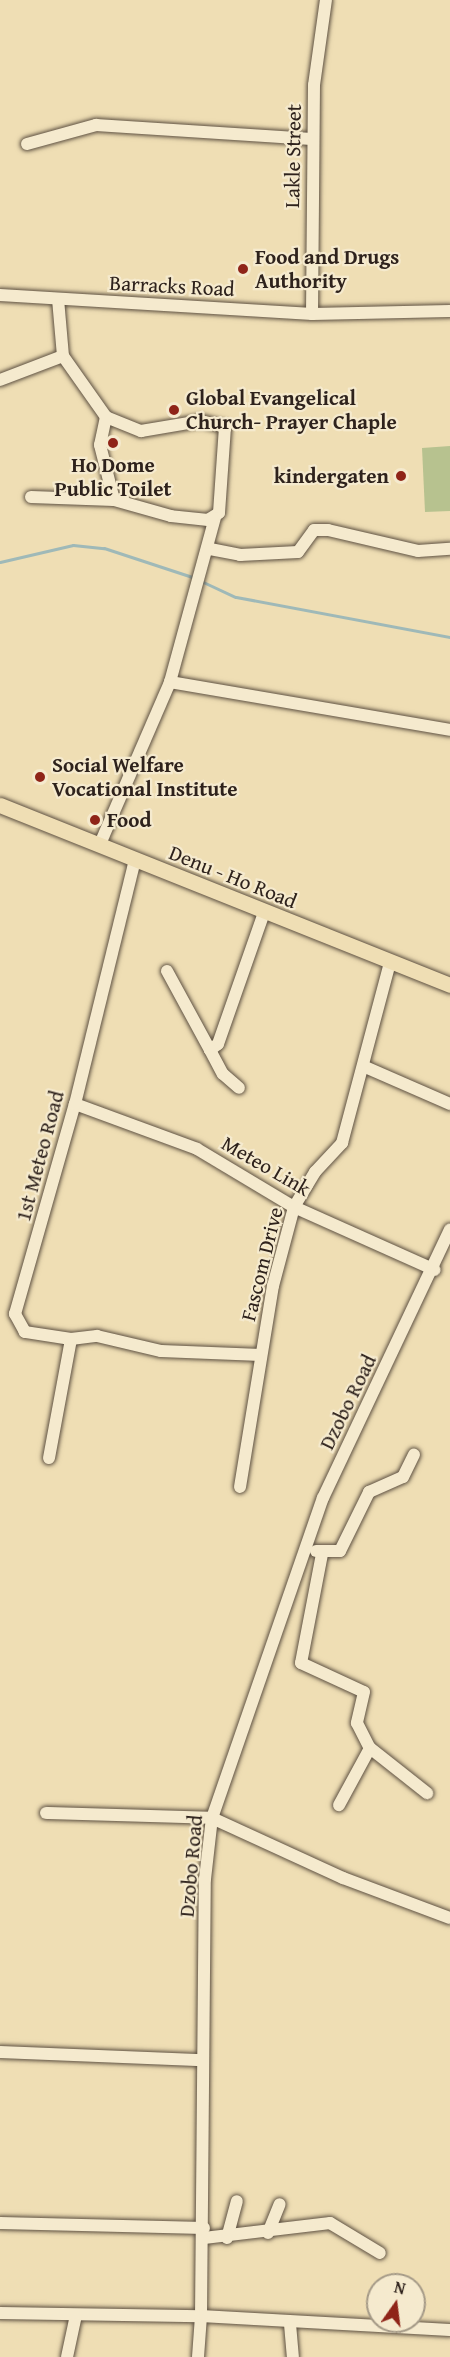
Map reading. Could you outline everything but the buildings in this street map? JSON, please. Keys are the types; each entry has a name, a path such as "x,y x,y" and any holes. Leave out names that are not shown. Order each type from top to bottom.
{"main road":[{"name":"Denu - Ho Road","path":"0,805 264,913 450,985"}],"street":[{"name":"Lakle Street","path":"312,314 312,139 327,0"},
{"path":"27,144 96,125 312,139"},
{"name":"Barracks Road","path":"0,295 312,314 450,311"},
{"path":"58,299 63,356 106,417 141,431 201,421 225,427 217,516 210,549 196,579 170,682 100,844"},
{"path":"0,380 63,356"},
{"path":"106,417 100,445 114,501"},
{"path":"31,497 114,501 171,516 217,516"},
{"path":"210,549 240,555 298,552 314,530 328,530 417,551 450,549"},
{"path":"170,682 450,730"},
{"name":"1st Meteo Road","path":"71,1339 25,1332 15,1314 75,1104 135,859"},
{"path":"210,1050 218,1044 264,913"},
{"name":"Fascom Drive","path":"240,1487 261,1355 294,1207 315,1172 342,1143 365,1067 390,962"},
{"path":"167,971 223,1074 239,1088"},
{"path":"365,1067 450,1104"},
{"name":"Meteo Link","path":"75,1104 197,1149 294,1207 435,1270"},
{"name":"Dzobo Road","path":"198,2357 204,2233 205,1879 212,1818 323,1498 435,1270 450,1230"},
{"path":"50,1458 71,1339 97,1336 161,1351 261,1355"},
{"path":"306,1547 322,1554 340,1551 364,1498 403,1477 414,1454"},
{"path":"322,1554 301,1663 364,1692 357,1723 370,1749 427,1793"},
{"path":"339,1805 370,1749"},
{"path":"46,1814 212,1818 343,1878 450,1918"},
{"path":"0,2052 203,2060"},
{"path":"227,2238 237,2201"},
{"path":"268,2233 280,2204"},
{"path":"0,2223 204,2233 227,2238 330,2223 380,2253"},
{"path":"0,2313 201,2316 290,2324 450,2330"},
{"path":"67,2357 76,2315"},
{"path":"290,2324 293,2357"}],"green space":[{"path":"450,446 450,511 425,512 422,448"}],"waterway":[{"path":"0,562 73,545 104,548 195,578"},
{"path":"201,581 236,597 450,637"}],"place":[{"name":"Food and Drugs Authority","path":"243,269"},
{"name":"Global Evangelical Church- Prayer Chaple","path":"174,410"},
{"name":"Ho Dome Public Toilet","path":"113,443"},
{"name":"kindergaten","path":"401,476"},
{"name":"Social Welfare Vocational Institute","path":"40,777"},
{"name":"Food","path":"95,820"}]}
